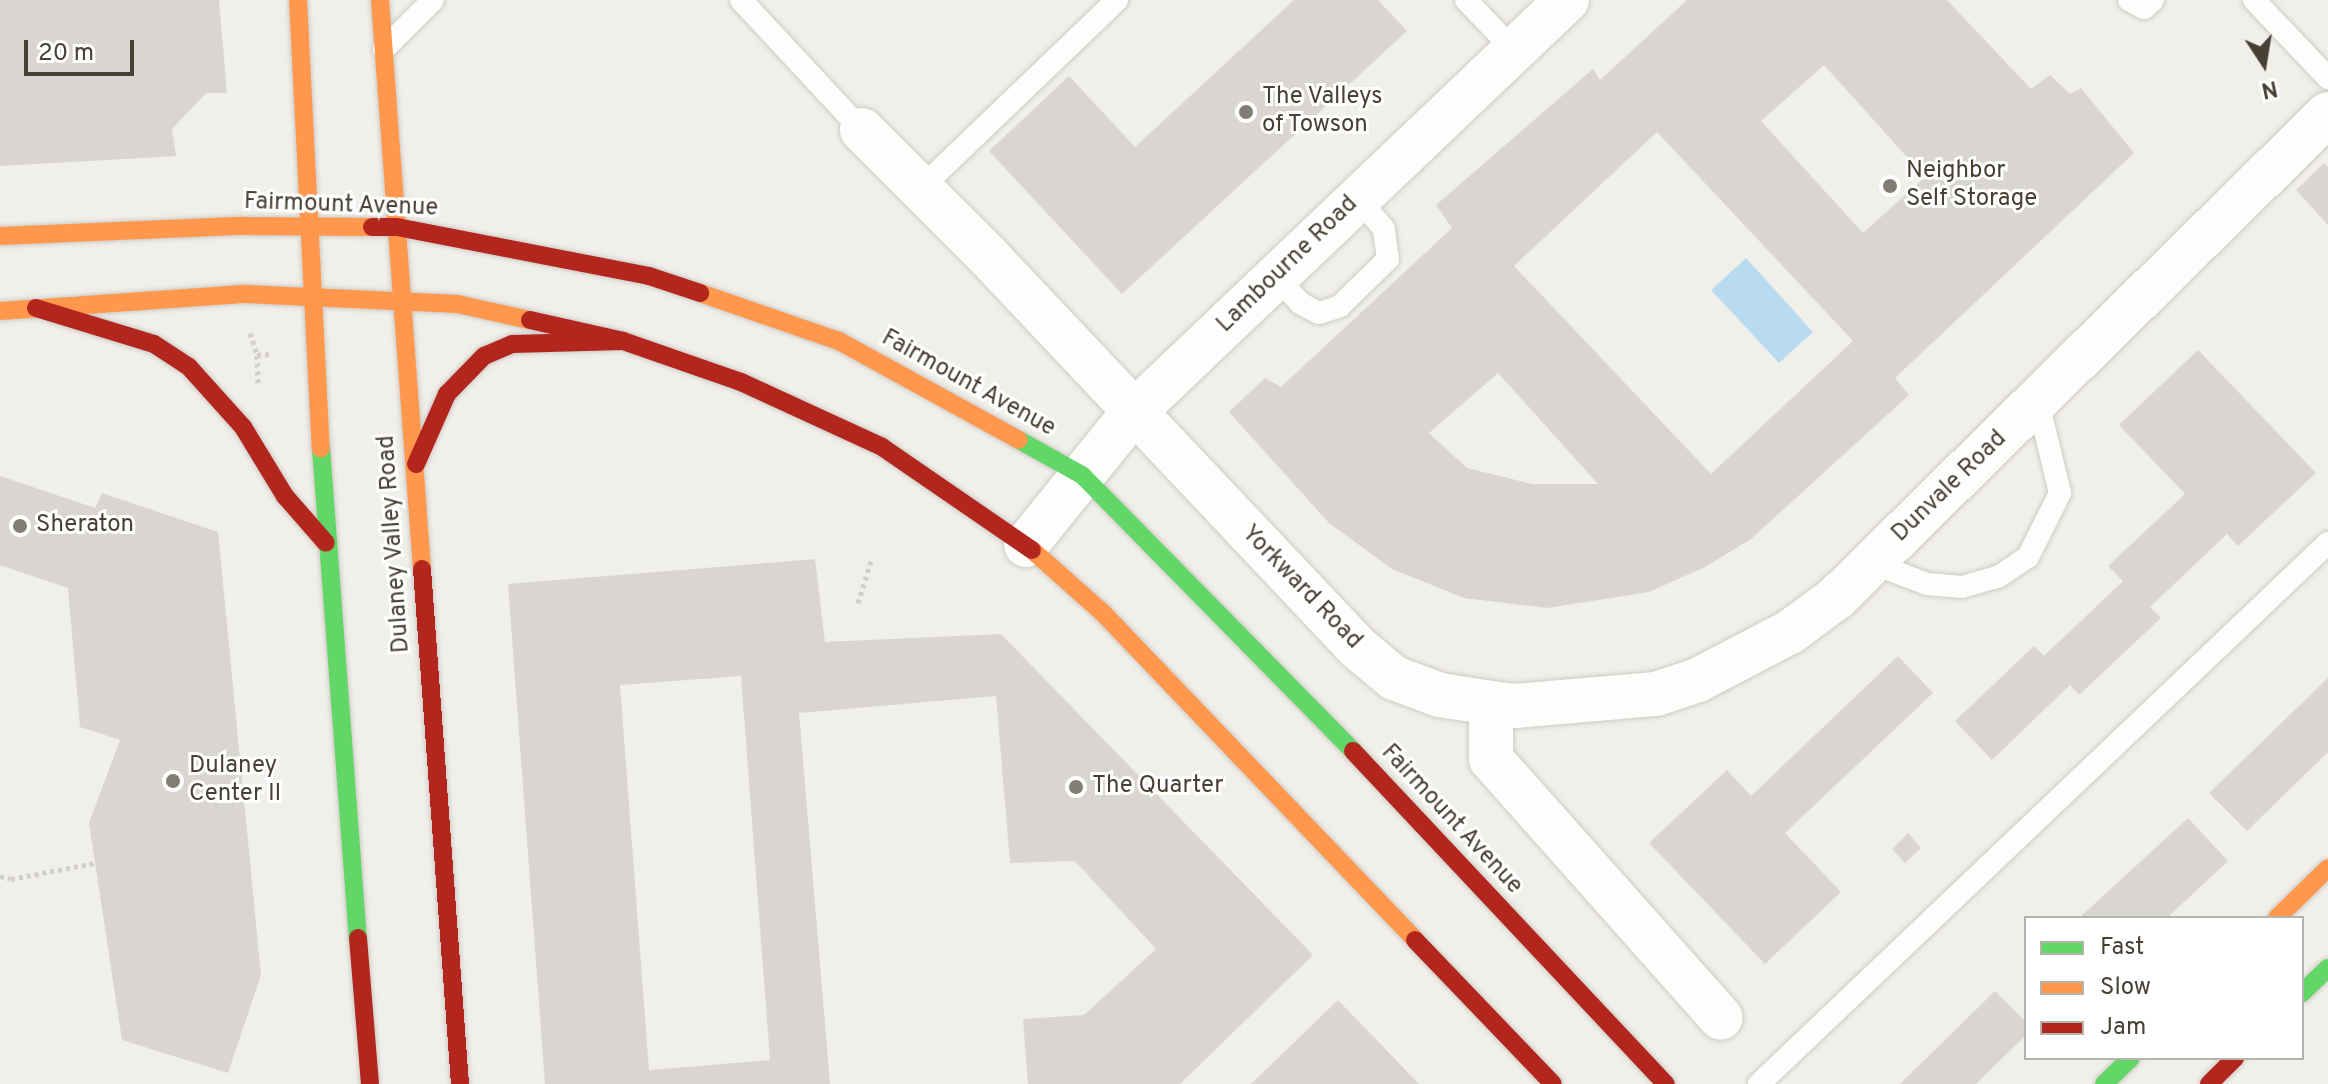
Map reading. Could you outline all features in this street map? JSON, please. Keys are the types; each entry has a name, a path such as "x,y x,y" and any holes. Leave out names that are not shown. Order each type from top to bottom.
{"main road":[{"path":"298,0 326,543 370,1084"},
{"name":"Dulaney Valley Road","path":"380,0 460,1084"},
{"name":"Fairmount Avenue","path":"0,236 308,225 397,227 568,257 737,304 839,341 1082,475 1357,755 1666,1084"},
{"path":"0,311 246,294 401,298 485,309 623,341 741,382 882,447 1026,545 1170,679 1553,1084"},
{"path":"36,308 154,344 189,367 243,427 285,496 326,543"},
{"path":"414,470 447,394 484,356 512,344 623,341"},
{"path":"2279,916 2328,868"},
{"path":"2304,991 2328,968"},
{"path":"2104,1084 2129,1060"},
{"path":"2209,1084 2233,1060"}],"street":[{"name":"Lambourne Road","path":"1026,545 1133,413 1567,0"},
{"name":"Dunvale Road","path":"1491,703 1515,706 1656,694 1698,680 1790,632 1872,563 2328,114"},
{"name":"Yorkward Road","path":"862,130 1358,648 1394,678 1440,695 1491,703"},
{"path":"1491,703 1491,759 1721,1018"}],"lane":[{"path":"384,50 433,0"},
{"path":"741,0 862,130"},
{"path":"920,189 1117,0"},
{"path":"1466,0 1514,50"},
{"path":"2129,0 2144,8 2153,0"},
{"path":"2254,0 2328,78"},
{"path":"1276,277 1300,303 1319,313 1340,306 1388,259 1384,229 1358,198"},
{"path":"1872,563 1927,584 1962,587 1998,577 2028,557 2060,493 2038,402"},
{"path":"1759,1084 2328,543"}],"path":[{"path":"248,325 257,355 270,354"},
{"path":"858,603 871,561"},
{"path":"0,876 11,879 95,863"}],"water":[{"path":"1746,258 1813,332 1779,363 1711,290"}],"building":[{"path":"0,0 219,0 227,93 206,93 172,129 176,156 0,166"},
{"name":"The Valleys of Towson","path":"1294,0 1378,0 1407,31 1122,294 989,151 1069,76 1135,147"},
{"path":"1687,0 1947,0 2031,89 2050,75 2070,94 2081,88 2134,153 1895,378 1909,395 1751,539 1705,567 1649,592 1548,608 1464,598 1392,569 1329,523 1229,412 1265,378 1281,387 1452,228 1436,205 1593,69 1600,80","holes":["1824,65 1925,177 1863,233 1761,121","1657,132 1853,341 1711,474 1514,266","1498,373 1598,484 1532,484 1467,468 1429,433"]},
{"path":"2324,163 2328,167 2328,225 2296,190"},
{"path":"2198,350 2316,473 2238,546 2227,534 2150,607 2161,618 2079,695 2070,685 1992,760 1955,721 2034,646 2044,656 2123,581 2108,566 2185,494 2119,425"},
{"name":"Dulaney Center II","path":"0,476 95,508 102,493 218,532 261,975 228,1073 122,1040 89,823 120,740 80,727 68,588 0,565"},
{"name":"The Quarter","path":"815,559 825,642 1001,634 1313,955 1180,1084 1028,1084 1023,1019 1084,1015 1156,949 1075,861 1010,863 996,696 799,713 830,1084 545,1084 508,584","holes":["741,676 770,1060 649,1070 620,685"]},
{"path":"1898,656 1933,693 1785,833 1841,892 1765,964 1649,843 1727,770 1751,796"},
{"path":"2328,678 2328,752 2247,831 2209,793"},
{"path":"2188,818 2228,861 2169,916 2081,916"},
{"path":"1908,833 1921,848 1905,863 1892,849"},
{"path":"1995,991 2024,1020 2024,1037 1976,1084 1900,1084"},
{"path":"1338,1000 1419,1084 1251,1084"}],"traffic: fast":[{"path":"1019,440 1082,475 1353,751"},
{"path":"321,448 358,938"},
{"path":"2304,991 2328,968"},
{"path":"2104,1084 2129,1060"}],"traffic: slow":[{"path":"298,0 321,448"},
{"path":"380,0 422,569"},
{"path":"0,236 242,226 372,227"},
{"path":"700,293 839,341 1019,440"},
{"path":"0,311 246,294 457,304 530,320"},
{"path":"1032,550 1103,613 1415,940"},
{"path":"2279,916 2328,868"}],"traffic: jam":[{"path":"372,227 397,227 649,276 700,293"},
{"path":"36,308 154,344 189,367 243,427 285,496 326,543"},
{"path":"530,320 623,341 741,382 882,447 1032,550"},
{"path":"416,464 447,394 484,356 512,344 623,341"},
{"path":"422,569 460,1084"},
{"path":"1353,751 1666,1084"},
{"path":"358,938 370,1084"},
{"path":"1415,940 1553,1084"},
{"path":"2209,1084 2233,1060"}],"place":[{"name":"The Valleys of Towson","path":"1246,112"},
{"name":"Neighbor Self Storage","path":"1890,186"},
{"name":"Sheraton","path":"20,526"},
{"name":"Dulaney Center II","path":"173,781"},
{"name":"The Quarter","path":"1076,787"}]}
